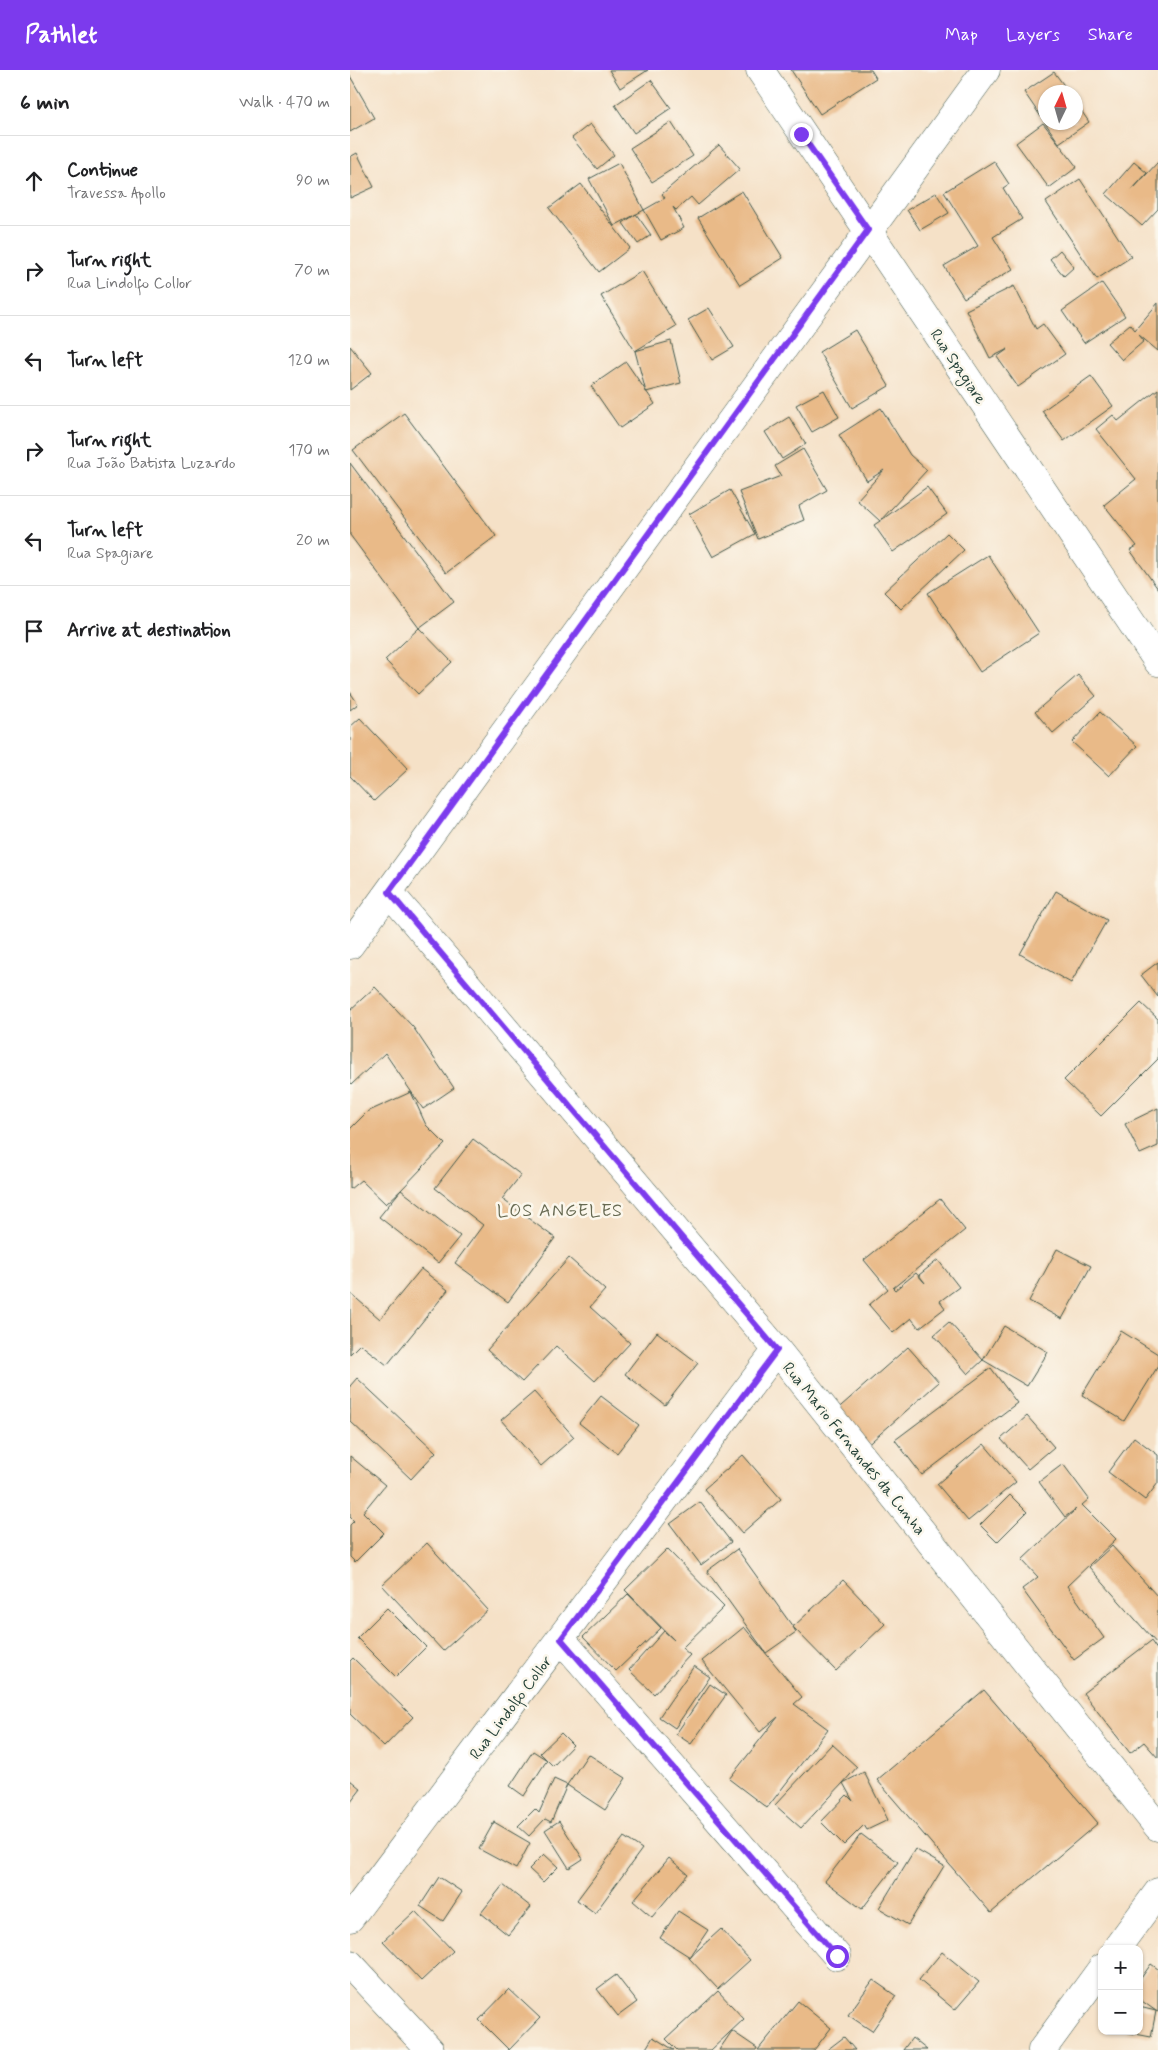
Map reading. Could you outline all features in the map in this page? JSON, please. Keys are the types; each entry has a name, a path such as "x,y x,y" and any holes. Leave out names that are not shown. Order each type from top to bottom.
{"street":[{"name":"Rua Spagiare","path":"760,70 801,134 868,230 1158,662"},
{"path":"350,945 986,70"},
{"name":"Rua Mario Fernandes da Cunha","path":"389,892 777,1350 1158,1827"},
{"name":"Rua Lindolfo Collor","path":"350,1918 777,1350"},
{"path":"561,1639 837,1956"},
{"path":"1119,1945 1158,1892"},
{"path":"350,1964 430,2050"},
{"path":"1042,2050 1098,1973"}],"building":[{"path":"609,70 648,70 620,88"},
{"path":"791,70 871,70 876,78 820,114"},
{"path":"1054,72 1064,85 1038,85 1038,112 1024,92"},
{"path":"350,76 374,118 350,132"},
{"path":"651,80 671,108 634,133 615,105"},
{"path":"1083,113 1089,122 1083,126"},
{"path":"671,122 693,156 652,182 630,148"},
{"path":"590,124 614,155 597,169 572,138"},
{"path":"1038,127 1038,130 1048,130 1077,167 1049,188 1016,143"},
{"path":"1050,130 1078,130 1059,143"},
{"path":"719,145 740,169 698,205 691,197 676,210 673,207 684,228 661,240 644,210 665,198 662,194"},
{"path":"357,153 374,187 350,198 350,157"},
{"path":"994,161 1009,184 1003,188 1022,219 993,237 1013,269 964,298 944,266 978,246 944,192"},
{"path":"1134,162 1147,173 1132,190 1158,162 1158,209 1142,226 1106,194"},
{"path":"619,163 644,210 614,226 589,179"},
{"path":"1080,179 1131,257 1097,279 1046,202"},
{"path":"581,184 630,248 599,272 549,208"},
{"path":"742,191 783,258 740,285 698,218"},
{"path":"936,193 949,213 920,230 907,210"},
{"path":"636,214 651,235 638,244 623,223"},
{"path":"1060,250 1074,267 1064,276 1050,259"},
{"path":"642,271 676,326 635,351 601,296"},
{"path":"1102,283 1125,316 1084,343 1062,311"},
{"path":"1014,286 1036,329 1043,324 1065,354 1018,387 997,357 1008,349 990,358 966,310"},
{"path":"1158,303 1158,351 1139,335 1144,341 1122,360 1107,343 1130,324 1135,330"},
{"path":"709,308 734,347 712,360 688,320"},
{"path":"855,330 889,386 852,408 819,352"},
{"path":"671,341 681,383 646,392 635,351"},
{"path":"350,346 372,373 350,390"},
{"path":"626,362 655,404 620,428 591,386"},
{"path":"1091,376 1113,406 1064,441 1042,411"},
{"path":"1158,389 1158,589 1130,550 1137,546 1104,505 1136,479 1096,429 1113,415 1118,421"},
{"path":"824,390 839,417 812,432 796,405"},
{"path":"881,408 910,455 927,470 880,521 857,500 884,470 867,481 839,435"},
{"path":"404,413 496,536 446,573 353,450"},
{"path":"789,417 806,444 782,459 765,432"},
{"path":"803,449 827,490 799,506 804,520 758,539 739,492 781,476 775,466"},
{"path":"350,463 454,602 419,628 350,535"},
{"path":"927,487 947,514 893,552 874,525"},
{"path":"730,490 755,534 713,557 689,514"},
{"path":"947,533 964,550 901,609 884,592"},
{"path":"988,555 1039,633 980,672 928,593"},
{"path":"419,628 452,662 418,694 385,660"},
{"path":"1078,675 1096,696 1053,733 1035,712"},
{"path":"350,692 358,704 350,710"},
{"path":"1100,712 1137,746 1109,776 1072,742"},
{"path":"360,718 408,769 374,801 350,776 350,727"},
{"path":"1056,891 1107,920 1071,983 1020,954"},
{"path":"1158,962 1158,997 1141,975"},
{"path":"375,987 413,1027 454,1088 423,1109 385,1053 352,1084 350,1082 350,1010"},
{"path":"1141,1003 1158,1019 1158,1059 1101,1116 1064,1080"},
{"path":"411,1092 426,1125 445,1144 386,1204 361,1180 350,1189 350,1129 367,1112"},
{"path":"1158,1108 1158,1146 1140,1154 1125,1124"},
{"path":"473,1139 521,1175 502,1199 555,1238 508,1302 455,1263 483,1225 435,1188"},
{"path":"401,1190 460,1236 438,1263 379,1217"},
{"path":"940,1199 965,1230 893,1288 895,1290 916,1273 925,1283 919,1275 938,1260 959,1287 940,1301 945,1308 919,1328 911,1318 893,1333 869,1305 888,1289 864,1260"},
{"path":"1057,1249 1091,1266 1062,1319 1029,1301"},
{"path":"569,1258 605,1290 590,1307 630,1343 595,1381 556,1346 522,1382 487,1350"},
{"path":"421,1269 448,1290 387,1365 360,1344 350,1354 350,1293 380,1319"},
{"path":"949,1322 983,1360 968,1374 934,1335"},
{"path":"1004,1326 1048,1352 1027,1386 983,1360"},
{"path":"1121,1331 1158,1354 1158,1366 1124,1421 1082,1395"},
{"path":"657,1332 698,1363 665,1405 625,1374"},
{"path":"908,1347 939,1382 864,1448 833,1413"},
{"path":"991,1368 1017,1403 922,1475 895,1440"},
{"path":"357,1378 436,1452 411,1479 350,1421 350,1386"},
{"path":"534,1392 574,1437 541,1466 501,1420"},
{"path":"601,1396 639,1425 617,1453 579,1423"},
{"path":"1027,1416 1054,1447 1028,1469 1001,1439"},
{"path":"1134,1437 1158,1455 1158,1483 1145,1500 1108,1472"},
{"path":"984,1444 1016,1482 968,1521 937,1484"},
{"path":"743,1455 781,1499 742,1533 704,1489"},
{"path":"350,1456 385,1485 363,1512 384,1533 355,1562 350,1557 350,1525 354,1521 350,1517"},
{"path":"1063,1464 1089,1499 1082,1505 1116,1539 1067,1586 1104,1638 1074,1660 1022,1589 1038,1577 1022,1560 1076,1509 1065,1517 1039,1482"},
{"path":"1010,1495 1027,1512 997,1542 980,1525"},
{"path":"700,1502 731,1542 701,1565 670,1524"},
{"path":"427,1543 488,1610 443,1651 382,1585"},
{"path":"1112,1546 1158,1597 1158,1645 1089,1567"},
{"path":"667,1549 724,1607 682,1648 690,1655 654,1694 629,1670 664,1631 674,1640 625,1590"},
{"path":"737,1549 796,1632 766,1653 707,1571"},
{"path":"843,1580 885,1624 836,1671 793,1627"},
{"path":"628,1594 661,1628 616,1671 583,1637"},
{"path":"387,1608 426,1647 396,1677 357,1638"},
{"path":"744,1627 802,1697 794,1704 828,1729 767,1808 729,1779 778,1717 760,1732 702,1661"},
{"path":"1151,1641 1158,1651 1158,1758 1144,1742 1130,1753 1083,1693"},
{"path":"353,1658 413,1717 384,1747 350,1714 350,1661"},
{"path":"694,1666 710,1677 675,1728 659,1717"},
{"path":"710,1684 726,1695 691,1744 676,1734"},
{"path":"984,1690 1098,1823 991,1913 877,1780"},
{"path":"561,1733 573,1745 553,1766 540,1753"},
{"path":"832,1744 857,1767 801,1828 775,1805"},
{"path":"533,1751 547,1760 524,1796 510,1786"},
{"path":"588,1754 626,1778 605,1810 567,1785"},
{"path":"864,1772 888,1820 867,1830 864,1825 844,1845 821,1822 847,1795 853,1801 843,1783"},
{"path":"554,1779 567,1785 551,1822 545,1819 529,1836 518,1826 535,1809 539,1813"},
{"path":"350,1780 361,1789 350,1803"},
{"path":"559,1821 583,1859 569,1868 545,1830"},
{"path":"494,1822 530,1843 516,1869 479,1849"},
{"path":"861,1834 898,1862 862,1909 825,1881"},
{"path":"624,1837 642,1849 595,1913 577,1900"},
{"path":"915,1849 944,1866 908,1925 879,1908"},
{"path":"544,1854 558,1867 543,1882 529,1869"},
{"path":"669,1858 688,1874 652,1917 633,1901"},
{"path":"439,1877 462,1892 443,1921 420,1906"},
{"path":"503,1885 531,1907 508,1935 481,1913"},
{"path":"415,1911 453,1951 421,1981 383,1941"},
{"path":"678,1911 708,1930 690,1957 660,1938"},
{"path":"721,1929 750,1960 718,1989 689,1958"},
{"path":"942,1952 979,1982 955,2010 919,1980"},
{"path":"1151,1964 1158,1969 1158,2012 1143,2002 1143,1975"},
{"path":"616,1975 637,2002 618,2016 597,1989"},
{"path":"873,1980 896,1996 872,2031 848,2015"},
{"path":"509,1989 540,2018 509,2050 479,2020"},
{"path":"718,1991 744,2019 711,2050 677,2050 666,2039"},
{"path":"798,2001 831,2028 814,2050 758,2050"},
{"path":"1143,2008 1156,2011 1151,2037 1141,2035 1143,2035"},
{"path":"732,2031 757,2048 756,2050 719,2050"},
{"path":"653,2037 674,2050 645,2050"},
{"path":"844,2037 855,2050 827,2050"},
{"path":"912,2038 927,2050 903,2050"}],"district":[{"name":"LOS ANGELES","path":"560,1210"}],"route":[{"path":"801,134 868,230 389,892 777,1350 561,1639 837,1956"}]}
